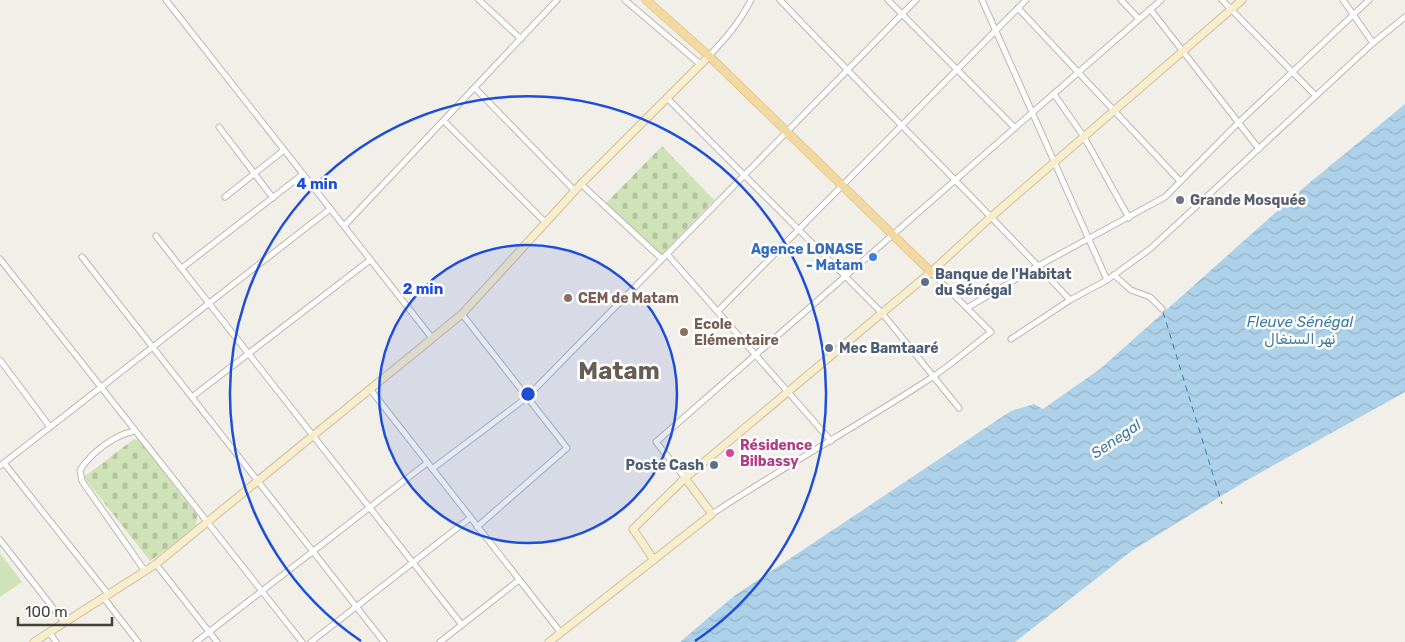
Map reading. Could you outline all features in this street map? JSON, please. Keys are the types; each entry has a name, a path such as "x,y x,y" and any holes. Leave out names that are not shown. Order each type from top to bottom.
{"main road":[{"path":"646,0 709,56 931,272"},
{"path":"654,560 633,529 685,478 931,272 991,217 1242,0"},
{"path":"34,642 156,564 462,314 575,191 709,56"},
{"path":"549,642 712,514 685,478"}],"street":[{"path":"166,0 432,338"},
{"path":"479,0 521,38"},
{"path":"344,226 557,0"},
{"path":"625,0 700,64"},
{"path":"709,56 731,33 751,0"},
{"path":"780,0 1070,300"},
{"path":"888,0 1015,128"},
{"path":"432,470 526,398 916,0"},
{"path":"982,0 1107,280"},
{"path":"718,311 1026,0"},
{"path":"1121,0 1139,19"},
{"path":"685,478 656,442 1161,0"},
{"path":"1222,0 1316,96"},
{"path":"1343,0 1373,44"},
{"path":"967,308 1038,266 1165,197 1238,123 1369,0"},
{"path":"1018,8 1180,181"},
{"path":"1150,9 1259,149"},
{"path":"1010,339 1070,300 1107,280 1150,249 1373,44 1405,18"},
{"path":"475,88 575,191"},
{"path":"1054,94 1084,137 1129,218"},
{"path":"667,98 882,313 959,408"},
{"path":"444,121 546,223"},
{"path":"219,127 273,198"},
{"path":"224,197 284,150"},
{"path":"182,268 303,174"},
{"path":"582,184 662,259"},
{"path":"138,642 105,596 2,464 330,209"},
{"path":"156,236 462,625"},
{"path":"667,254 831,441"},
{"path":"82,257 384,642"},
{"path":"0,259 302,642"},
{"path":"192,397 370,260"},
{"path":"712,514 932,377 991,332 931,272"},
{"path":"1114,275 1131,290 1150,296 1162,309"},
{"path":"462,314 567,448 477,527"},
{"path":"0,360 50,427"},
{"path":"370,389 561,633"},
{"path":"136,431 127,432 117,437 92,454 80,470 82,481 145,571"},
{"path":"196,642 427,463"},
{"path":"311,642 470,518"},
{"path":"0,540 64,622"},
{"path":"156,564 217,642"},
{"path":"440,642 519,580"},
{"path":"49,632 56,642"}],"green space":[{"path":"662,146 714,200 661,255 606,203"},
{"path":"134,439 139,440 197,515 196,528 150,561 84,477"},
{"path":"0,553 22,582 0,597"}],"water":[{"name":"Fleuve Sénégal نهر السنغال","path":"1405,104 1405,392 1249,479 1133,550 1015,642 680,642 734,596 1011,411 1034,404 1043,409 1100,369 1302,189"}],"ferry route":[{"path":"1163,312 1222,504"}],"place":[{"name":"Grande Mosquée","path":"1180,200"},
{"name":"Agence LONASE - Matam","path":"873,257"},
{"name":"Banque de l'Habitat du Sénégal","path":"925,282"},
{"name":"CEM de Matam","path":"568,298"},
{"name":"Ecole Elémentaire","path":"684,332"},
{"name":"Mec Bamtaaré","path":"829,348"},
{"name":"Résidence Bilbassy","path":"730,453"},
{"name":"Poste Cash","path":"714,465"}],"district":[{"name":"Matam","path":"619,371"}],"water label":[{"name":"Senegal","path":"1116,439"}]}
